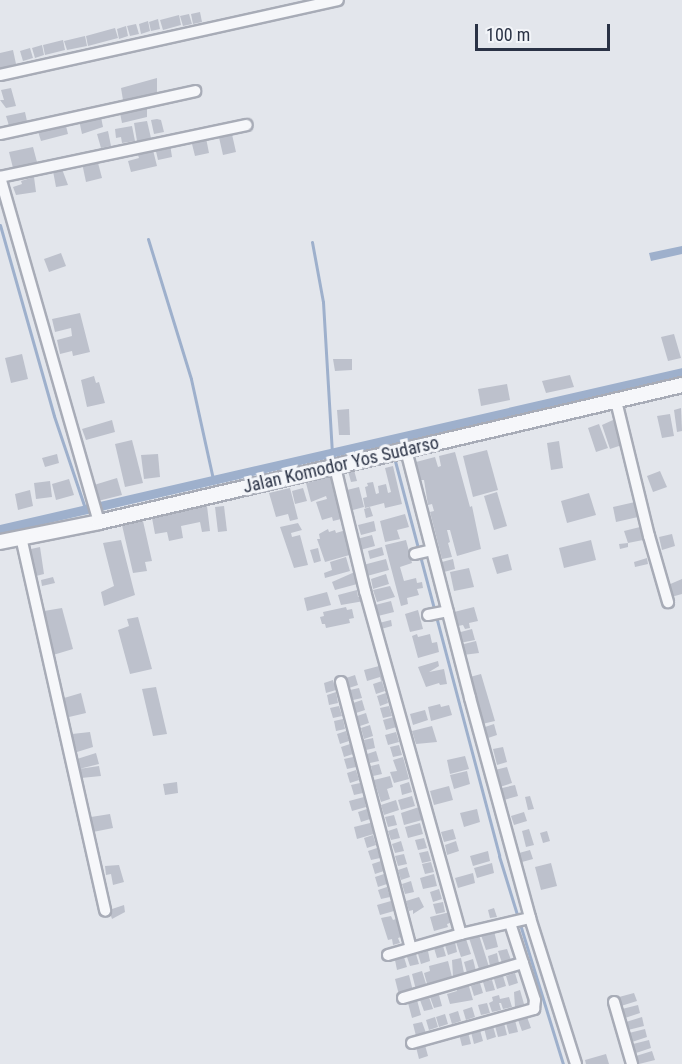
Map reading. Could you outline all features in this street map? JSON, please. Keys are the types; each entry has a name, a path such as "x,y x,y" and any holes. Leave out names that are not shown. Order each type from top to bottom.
{"street":[{"path":"0,75 338,0"},
{"path":"0,134 195,91"},
{"path":"98,519 0,177 247,124"},
{"name":"Jalan Komodor Yos Sudarso","path":"0,542 335,467 682,385"},
{"path":"616,401 649,536 668,602"},
{"path":"406,450 424,552 444,611 520,921 576,1064"},
{"path":"335,467 365,591 461,934"},
{"path":"21,537 105,911"},
{"path":"428,615 444,611"},
{"path":"341,682 411,948"},
{"path":"388,955 461,934 520,921"},
{"path":"412,1043 534,1009 535,1000 523,963 520,921"},
{"path":"403,998 523,963"},
{"path":"614,1002 632,1064"}],"water":[{"path":"682,246 682,254 651,261 649,253"}],"building":[{"path":"200,12 202,22 193,24 191,14"},
{"path":"189,14 192,24 183,26 180,16"},
{"path":"179,15 181,25 163,30 160,20"},
{"path":"158,19 160,29 151,31 149,22"},
{"path":"148,21 150,31 141,34 139,24"},
{"path":"136,24 139,34 130,36 127,26"},
{"path":"126,26 128,36 119,39 117,29"},
{"path":"115,28 118,38 88,46 86,36"},
{"path":"85,36 87,46 67,50 64,41"},
{"path":"63,40 65,50 45,55 43,45"},
{"path":"42,45 44,55 35,58 32,48"},
{"path":"30,48 33,58 23,61 20,51"},
{"path":"13,50 16,64 0,68 0,53"},
{"path":"157,78 157,94 123,100 121,88"},
{"path":"11,88 16,106 6,108 0,100 4,100 1,90"},
{"path":"147,103 147,117 122,123 119,108"},
{"path":"25,112 28,126 10,129 6,116"},
{"path":"101,117 103,127 82,134 79,120"},
{"path":"151,120 161,120 164,132 154,134"},
{"path":"147,121 151,138 137,141 134,123"},
{"path":"65,122 68,134 41,141 37,128"},
{"path":"132,126 135,141 122,143 121,137 116,138 115,129"},
{"path":"231,130 236,152 223,155 218,133"},
{"path":"108,131 111,146 101,148 97,134"},
{"path":"206,138 209,153 195,156 192,144 196,143 195,140"},
{"path":"170,144 172,157 158,160 155,147"},
{"path":"152,146 157,166 131,172 128,161 139,158 137,152"},
{"path":"33,147 37,162 13,168 9,152"},
{"path":"97,159 102,178 86,182 82,163"},
{"path":"62,169 68,185 56,187 53,171"},
{"path":"34,177 36,192 16,195 13,187 22,184 21,181"},
{"path":"61,253 66,266 49,272 44,259"},
{"path":"80,313 90,352 73,356 72,351 60,354 57,340 72,336 71,328 55,332 52,319"},
{"path":"674,334 681,358 668,361 661,337"},
{"path":"22,354 28,379 11,383 5,358"},
{"path":"333,359 352,359 352,370 335,371"},
{"path":"570,375 574,387 546,393 542,381"},
{"path":"94,376 96,383 99,382 105,403 87,407 81,380"},
{"path":"507,384 510,400 481,406 478,389"},
{"path":"681,408 682,431 677,432 674,410"},
{"path":"349,409 350,435 339,435 337,410"},
{"path":"670,414 674,436 662,438 657,416"},
{"path":"112,420 115,432 86,440 82,429"},
{"path":"613,420 622,445 610,449 602,425"},
{"path":"599,424 608,448 596,452 588,428"},
{"path":"132,440 143,483 125,487 115,444"},
{"path":"559,441 563,468 551,470 547,443"},
{"path":"487,450 498,490 473,497 463,456"},
{"path":"455,452 470,507 472,506 481,549 457,556 450,530 447,530 452,557 442,559 430,512 434,511 432,504 428,505 424,480 421,480 416,462 435,457 438,467 441,466 439,456"},
{"path":"57,454 59,463 45,467 42,458"},
{"path":"158,454 160,477 144,479 141,455"},
{"path":"393,466 402,504 385,508 384,503 365,508 363,498 367,497 365,487 368,486 367,483 373,482 376,494 379,493 378,486 386,484 388,493 391,492 385,468"},
{"path":"354,470 357,481 351,482 348,471"},
{"path":"660,471 667,487 653,492 647,476"},
{"path":"333,476 345,518 333,521 332,517 322,520 316,502 327,499 326,496 311,502 306,483"},
{"path":"117,478 122,495 98,501 94,485"},
{"path":"69,479 74,495 56,500 52,484"},
{"path":"50,481 52,497 36,499 34,483"},
{"path":"359,487 364,507 353,510 347,490"},
{"path":"290,488 298,519 290,521 288,514 276,517 269,493"},
{"path":"303,488 307,501 295,504 292,491"},
{"path":"30,490 33,506 18,510 15,494"},
{"path":"497,492 507,526 494,530 484,496"},
{"path":"589,493 596,515 567,523 561,501"},
{"path":"635,502 638,517 616,522 613,507"},
{"path":"207,506 210,531 202,532 200,522 181,526 183,538 169,541 167,532 155,534 152,518"},
{"path":"224,506 227,531 218,532 215,507"},
{"path":"370,507 373,516 366,518 364,509"},
{"path":"405,514 409,527 397,530 400,539 385,542 380,521"},
{"path":"143,521 152,561 145,562 147,571 133,573 122,525"},
{"path":"374,521 376,531 361,535 358,525"},
{"path":"298,523 302,530 291,533 292,537 300,535 308,565 294,568 280,527"},
{"path":"640,527 643,540 628,543 624,531"},
{"path":"328,529 329,532 335,530 336,533 346,530 353,554 325,562 317,539 320,539 319,534"},
{"path":"672,534 675,546 662,550 659,537"},
{"path":"372,535 375,546 360,550 357,539"},
{"path":"121,540 135,595 104,606 101,592 114,586 103,543"},
{"path":"406,540 412,563 400,567 404,581 416,578 417,583 422,582 423,588 417,589 419,595 407,598 408,604 401,606 385,545"},
{"path":"591,540 596,560 564,568 559,548"},
{"path":"628,543 628,547 620,549 619,544"},
{"path":"40,547 44,574 36,576 31,549"},
{"path":"382,547 384,555 370,559 368,551"},
{"path":"318,548 321,561 314,563 310,550"},
{"path":"508,554 512,570 497,574 492,558"},
{"path":"346,557 350,571 325,578 324,573 332,570 330,562"},
{"path":"647,558 648,564 635,567 634,562"},
{"path":"386,559 389,570 367,576 363,565"},
{"path":"453,559 455,569 444,572 442,562"},
{"path":"469,568 474,587 454,591 450,572"},
{"path":"357,571 361,583 335,590 332,582"},
{"path":"386,574 389,584 373,589 371,579"},
{"path":"53,577 55,583 42,586 41,580"},
{"path":"682,579 682,594 671,597 668,585"},
{"path":"390,586 395,597 377,602 373,590"},
{"path":"357,590 358,597 362,596 364,601 341,605 338,595"},
{"path":"327,592 331,605 307,611 304,598"},
{"path":"391,601 394,612 378,616 375,605"},
{"path":"346,607 347,610 352,609 354,618 349,619 350,623 326,628 325,624 322,624 320,617 324,616 323,612"},
{"path":"474,607 478,621 469,623 470,628 465,629 463,625 458,626 454,612"},
{"path":"62,608 73,649 53,655 44,611"},
{"path":"418,610 423,629 410,632 405,614"},
{"path":"138,617 152,669 130,674 118,630 129,626 127,619"},
{"path":"391,620 392,626 381,629 379,623"},
{"path":"472,629 475,640 460,643 457,633"},
{"path":"417,634 418,637 430,634 432,643 437,642 439,652 418,658 412,636"},
{"path":"476,641 479,653 463,655 460,645"},
{"path":"438,661 439,666 429,672 444,669 447,684 440,685 439,683 426,687 418,667"},
{"path":"383,665 387,679 381,681 380,677 367,681 364,670"},
{"path":"481,674 495,721 482,724 470,677"},
{"path":"355,675 358,685 349,688 346,678"},
{"path":"333,680 336,690 326,693 324,683"},
{"path":"382,681 385,691 376,694 373,684"},
{"path":"156,687 167,734 153,736 142,689"},
{"path":"359,688 362,698 353,700 350,690"},
{"path":"336,692 338,703 329,705 327,695"},
{"path":"81,693 86,713 69,717 64,698"},
{"path":"386,693 388,703 380,706 377,696"},
{"path":"362,700 365,710 356,713 353,703"},
{"path":"440,704 441,707 449,705 452,715 431,721 428,707"},
{"path":"339,706 342,716 333,718 330,708"},
{"path":"389,706 392,716 383,718 380,708"},
{"path":"425,710 428,720 413,725 410,714"},
{"path":"366,713 369,723 360,726 357,716"},
{"path":"397,716 400,726 386,730 383,720"},
{"path":"343,719 345,729 336,731 334,721"},
{"path":"494,724 497,735 488,738 485,727"},
{"path":"370,725 373,736 364,739 361,728"},
{"path":"432,726 437,742 416,744 412,731"},
{"path":"346,731 349,741 340,744 337,734"},
{"path":"90,732 93,747 77,752 72,734"},
{"path":"396,732 399,742 388,745 385,735"},
{"path":"373,738 375,748 366,750 364,740"},
{"path":"350,744 353,754 344,757 341,747"},
{"path":"399,745 402,755 393,757 390,747"},
{"path":"503,747 507,762 497,765 493,749"},
{"path":"376,751 379,761 370,763 367,754"},
{"path":"96,753 99,764 79,769 77,759"},
{"path":"465,756 469,769 450,774 447,760"},
{"path":"353,757 356,767 347,769 344,759"},
{"path":"403,757 409,779 394,783 390,772 397,771 393,760"},
{"path":"379,764 382,774 373,776 371,766"},
{"path":"99,766 101,776 81,778 79,769"},
{"path":"507,767 512,783 500,787 495,770"},
{"path":"356,770 359,780 350,783 347,773"},
{"path":"467,771 470,784 454,789 450,775"},
{"path":"390,776 393,787 387,789 390,799 381,802 374,780"},
{"path":"177,782 178,793 165,795 163,784"},
{"path":"409,782 412,792 402,795 400,785"},
{"path":"360,783 363,793 354,795 351,785"},
{"path":"515,785 518,796 504,800 502,788"},
{"path":"449,786 453,800 434,805 430,791"},
{"path":"412,796 415,806 401,810 398,800"},
{"path":"530,796 534,809 528,810 525,797"},
{"path":"364,797 366,807 352,811 349,801"},
{"path":"396,800 399,810 384,815 381,805"},
{"path":"419,807 422,820 404,825 401,813"},
{"path":"367,809 370,819 361,822 358,812"},
{"path":"477,809 480,822 464,827 460,813"},
{"path":"524,812 527,821 514,825 511,816"},
{"path":"110,814 113,828 93,832 91,817"},
{"path":"394,815 397,825 388,827 385,817"},
{"path":"374,822 377,833 357,839 354,827"},
{"path":"420,823 423,834 408,838 405,827"},
{"path":"397,828 400,838 391,840 388,831"},
{"path":"453,829 456,839 444,842 441,832"},
{"path":"529,829 534,845 526,847 522,831"},
{"path":"547,831 550,841 543,843 540,833"},
{"path":"373,835 376,845 367,848 364,838"},
{"path":"424,838 427,848 418,850 415,840"},
{"path":"401,841 404,851 395,853 392,844"},
{"path":"456,841 459,851 447,855 445,845"},
{"path":"377,848 380,858 371,860 368,851"},
{"path":"530,850 533,859 522,862 519,853"},
{"path":"428,851 431,861 422,863 419,853"},
{"path":"488,851 490,861 473,866 470,856"},
{"path":"404,854 407,864 398,866 395,856"},
{"path":"381,861 384,871 375,874 372,864"},
{"path":"431,862 434,872 425,874 422,864"},
{"path":"492,863 494,873 477,878 474,868"},
{"path":"551,863 557,886 541,890 535,867"},
{"path":"119,865 124,882 113,885 111,874 106,875 105,866"},
{"path":"407,867 410,877 401,880 398,870"},
{"path":"473,873 475,883 458,888 455,878"},
{"path":"384,874 387,884 378,887 375,877"},
{"path":"434,874 437,886 423,889 420,878"},
{"path":"411,881 414,892 405,894 402,884"},
{"path":"387,887 390,897 381,899 378,890"},
{"path":"439,889 442,899 433,902 430,892"},
{"path":"419,897 424,907 413,914 413,910 409,911 406,901"},
{"path":"391,901 394,911 380,915 377,905"},
{"path":"443,902 445,912 436,914 433,904"},
{"path":"124,905 125,912 112,919 109,910"},
{"path":"494,908 497,917 490,918 488,910"},
{"path":"450,912 453,922 447,924 448,927 434,931 430,917"},
{"path":"391,916 393,920 396,919 401,937 398,938 400,943 393,945 392,939 388,940 381,918"},
{"path":"494,931 498,947 486,950 481,935"},
{"path":"479,935 489,967 479,969 469,938"},
{"path":"466,939 471,954 461,957 456,942"},
{"path":"455,942 457,952 448,955 445,945"},
{"path":"443,946 446,956 437,958 434,948"},
{"path":"507,949 511,960 502,963 498,951"},
{"path":"428,951 430,961 421,964 418,954"},
{"path":"497,953 499,963 490,966 488,956"},
{"path":"416,954 419,964 410,966 407,957"},
{"path":"404,957 407,967 397,970 395,960"},
{"path":"461,958 464,973 453,976 452,960"},
{"path":"473,959 476,971 467,973 464,962"},
{"path":"448,961 452,977 428,987 424,973 430,971 429,966"},
{"path":"422,971 427,987 416,990 412,974"},
{"path":"515,973 518,983 509,986 506,976"},
{"path":"409,975 413,991 399,995 395,979"},
{"path":"503,976 506,986 497,989 494,979"},
{"path":"492,980 495,990 486,992 483,982"},
{"path":"468,983 473,1000 450,1004 447,994 457,991 456,987"},
{"path":"480,983 483,993 474,996 471,986"},
{"path":"520,990 524,1004 515,1007 514,992"},
{"path":"634,993 637,1001 621,1006 619,997"},
{"path":"439,995 442,1006 434,1008 430,997"},
{"path":"499,995 500,999 509,997 512,1007 503,1009 499,1003 501,1010 492,1012 489,1003 493,1001 492,997"},
{"path":"429,997 433,1009 424,1011 420,1000"},
{"path":"417,1000 421,1015 412,1018 408,1003"},
{"path":"487,1003 490,1013 481,1015 478,1005"},
{"path":"638,1005 640,1013 625,1018 622,1009"},
{"path":"472,1007 475,1017 466,1020 463,1010"},
{"path":"458,1011 461,1021 452,1024 449,1014"},
{"path":"445,1014 448,1024 439,1027 436,1017"},
{"path":"435,1017 438,1027 429,1030 426,1020"},
{"path":"527,1017 531,1028 522,1031 518,1020"},
{"path":"642,1017 644,1026 628,1030 626,1022"},
{"path":"515,1020 518,1032 509,1034 506,1023"},
{"path":"422,1022 426,1033 416,1036 413,1024"},
{"path":"504,1023 507,1035 498,1037 495,1026"},
{"path":"493,1026 496,1037 487,1040 484,1028"},
{"path":"645,1029 647,1037 632,1042 629,1033"},
{"path":"480,1030 483,1041 474,1044 471,1032"},
{"path":"468,1032 471,1044 462,1046 459,1034"},
{"path":"649,1040 651,1048 636,1053 633,1044"},
{"path":"425,1045 428,1056 419,1059 416,1047"},
{"path":"652,1051 655,1060 639,1064 636,1056"},
{"path":"606,1054 609,1064 586,1064 585,1060"}],"waterway":[{"path":"0,225 54,416 85,508"},
{"path":"148,239 191,379 213,479"},
{"path":"312,242 323,302 332,452"},
{"path":"0,529 682,372"},
{"path":"390,439 392,445"},
{"path":"395,461 499,856 563,1064"}]}
